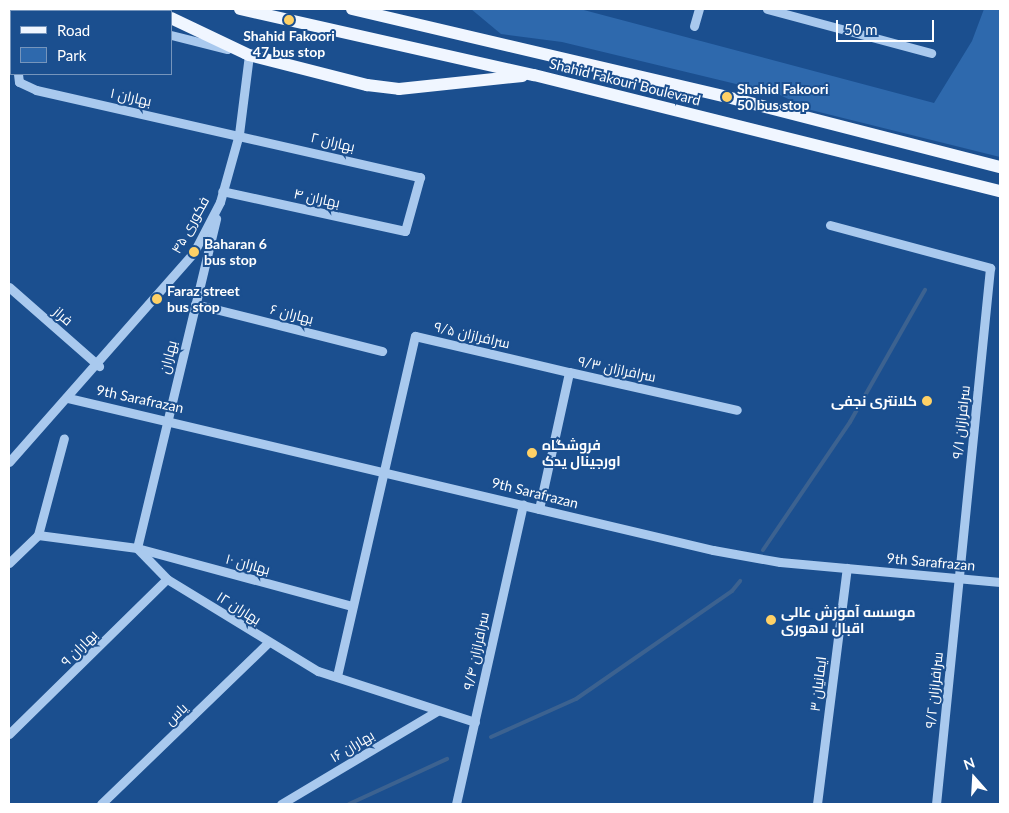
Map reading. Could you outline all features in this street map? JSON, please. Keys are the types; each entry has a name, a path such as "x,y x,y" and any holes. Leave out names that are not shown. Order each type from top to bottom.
{"main road":[{"name":"Shahid Fakouri Boulevard","path":"240,9 534,75 1000,191"},
{"name":"Shahid Fakouri Boulevard","path":"352,9 727,97 1000,167"},
{"path":"172,18 249,55 398,89 534,75"}],"street":[{"path":"694,26 699,9"},
{"path":"767,9 931,53"},
{"path":"172,35 249,55"},
{"name":"فکوری ۴۵","path":"9,462 98,366 194,252 220,202 239,134 249,55"},
{"name":"بهاران ۱","path":"18,78 36,90 239,134"},
{"name":"بهاران ۲","path":"239,134 420,177 405,231"},
{"name":"بهاران ۴","path":"222,191 405,231"},
{"name":"بهاران","path":"137,548 220,202"},
{"name":"سرافرازان ۹/۱","path":"830,226 990,268 960,578"},
{"name":"فراز","path":"9,288 98,366"},
{"name":"بهاران ۶","path":"195,304 382,351"},
{"name":"سرافرازان ۹/۵","path":"382,470 415,336 569,372"},
{"name":"سرافرازان ۹/۳","path":"538,509 569,372 737,410"},
{"name":"9th Sarafrazan","path":"68,398 168,418 713,550 847,568 1000,582"},
{"path":"9,563 38,535 64,438"},
{"path":"337,676 382,470"},
{"name":"سرافرازان ۹/۴","path":"456,804 523,504"},
{"name":"بهاران ۱۰","path":"38,535 137,548 352,606"},
{"name":"بهاران ۱۲","path":"137,548 167,579 268,643 337,676 437,711 475,722"},
{"name":"ایمانیان ۳","path":"816,804 847,568"},
{"name":"سرافرازان ۹/۲","path":"936,804 960,578"},
{"name":"بهاران ۹","path":"9,734 167,579"},
{"name":"یاس","path":"101,804 268,643"},
{"name":"بهاران ۱۶","path":"281,804 437,711"}],"green space":[{"path":"80,9 140,10 84,10"},
{"path":"471,9 580,9 934,103 972,41 984,9 1000,9 1000,157 811,110 778,94 562,42 501,34"}],"waterway":[{"path":"763,550 850,422 925,290"},
{"path":"491,737 576,699 732,591 740,581"},
{"path":"349,804 447,759"}],"place":[{"name":"Shahid Fakoori 47 bus stop","path":"289,20"},
{"name":"Shahid Fakoori 50 bus stop","path":"727,97"},
{"name":"Baharan 6 bus stop","path":"194,252"},
{"name":"Faraz street bus stop","path":"157,299"},
{"name":"کلانتری نجفی","path":"927,401"},
{"name":"فروشگاه اورجینال یدک","path":"532,453"},
{"name":"موسسه آموزش عالی اقبال لاهوری","path":"771,620"}]}
